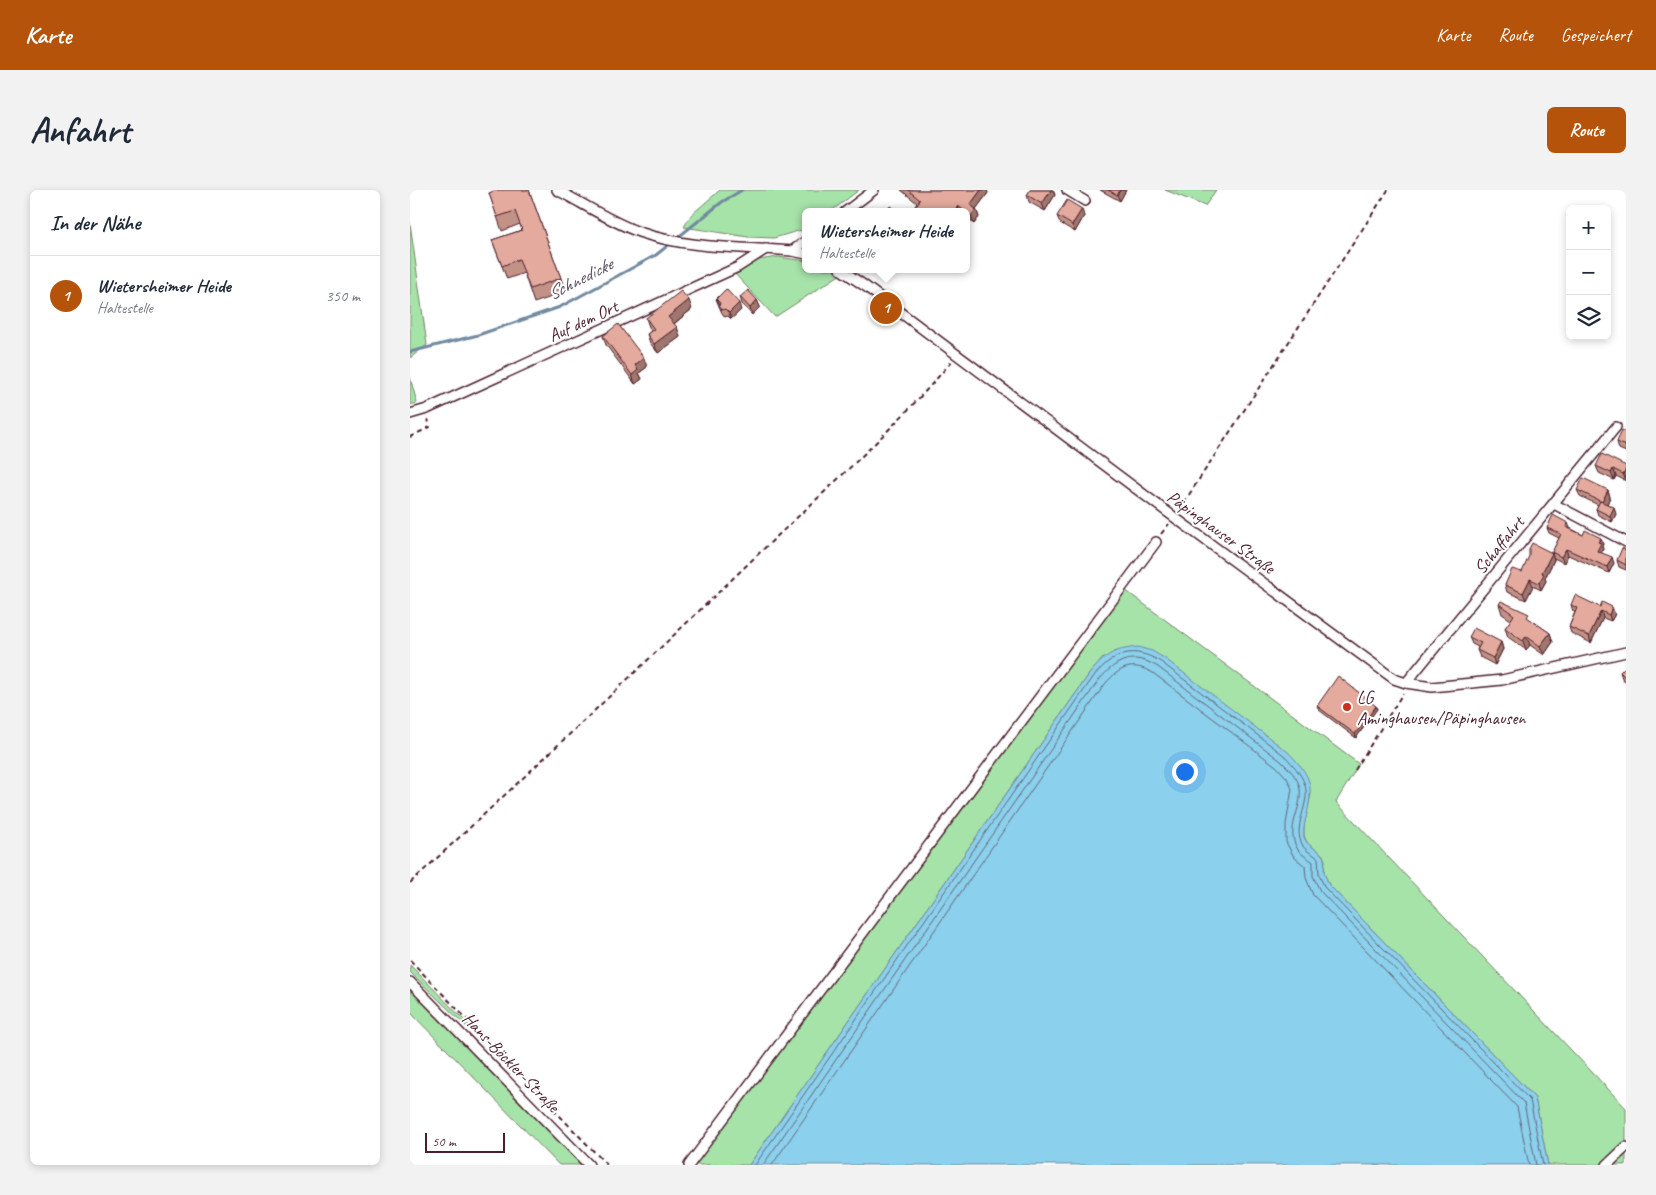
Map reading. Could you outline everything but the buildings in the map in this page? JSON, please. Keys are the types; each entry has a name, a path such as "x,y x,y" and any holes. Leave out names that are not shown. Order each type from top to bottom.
{"street":[{"path":"557,190 638,232 662,239 700,246 766,249 802,253"},
{"path":"850,208 874,190"},
{"path":"1067,190 1085,201"},
{"path":"792,251 802,244"},
{"name":"Auf dem Ort","path":"410,414 427,409 738,267 766,249"},
{"name":"Päpinghauser Straße","path":"846,273 1174,518 1394,679 1406,684 1432,687 1502,680 1626,652"},
{"name":"Schaffahrt","path":"1406,684 1616,427"},
{"path":"1554,504 1626,542"},
{"path":"689,1165 1156,542"},
{"name":"Hans-Böckler-Straße","path":"410,982 589,1165"},
{"path":"1607,1165 1626,1147"}],"path":[{"path":"1156,542 1174,518 1388,190"},
{"path":"410,883 871,447 932,386 958,355"},
{"path":"410,437 430,428 427,409"},
{"path":"1356,770 1403,693 1406,684"},
{"path":"410,960 607,1165"}],"green space":[{"path":"720,190 859,190 835,208 802,208 802,230 774,238 748,237 684,227 691,215"},
{"path":"1165,190 1216,190 1205,206"},
{"path":"410,223 427,345 410,358"},
{"path":"778,257 802,260 802,273 841,274 775,317 734,273 758,260"},
{"path":"410,377 417,403 410,405"},
{"path":"1125,590 1359,764 1336,802 1626,1108 1626,1165 1548,1165 1535,1098 1329,885 1324,873 1325,860 1322,854 1308,844 1304,836 1304,825 1311,794 1103,658 1090,673 749,1165 695,1165"},
{"path":"410,965 474,1030 472,1032 410,972"},
{"path":"410,987 581,1165 559,1165 410,1012"}],"water":[{"path":"1138,647 1152,651 1164,658 1288,752 1301,767 1306,774 1310,787 1304,837 1323,856 1324,873 1329,885 1535,1098 1548,1165 749,1165 1090,673 1101,661 1116,651"}],"waterway":[{"name":"Schnedicke","path":"410,352 478,335 560,307 656,255 722,202 742,190"}],"place":[{"name":"Wietersheimer Heide","path":"886,308"},
{"name":"LG Aminghausen/Päpinghausen","path":"1347,707"}]}
